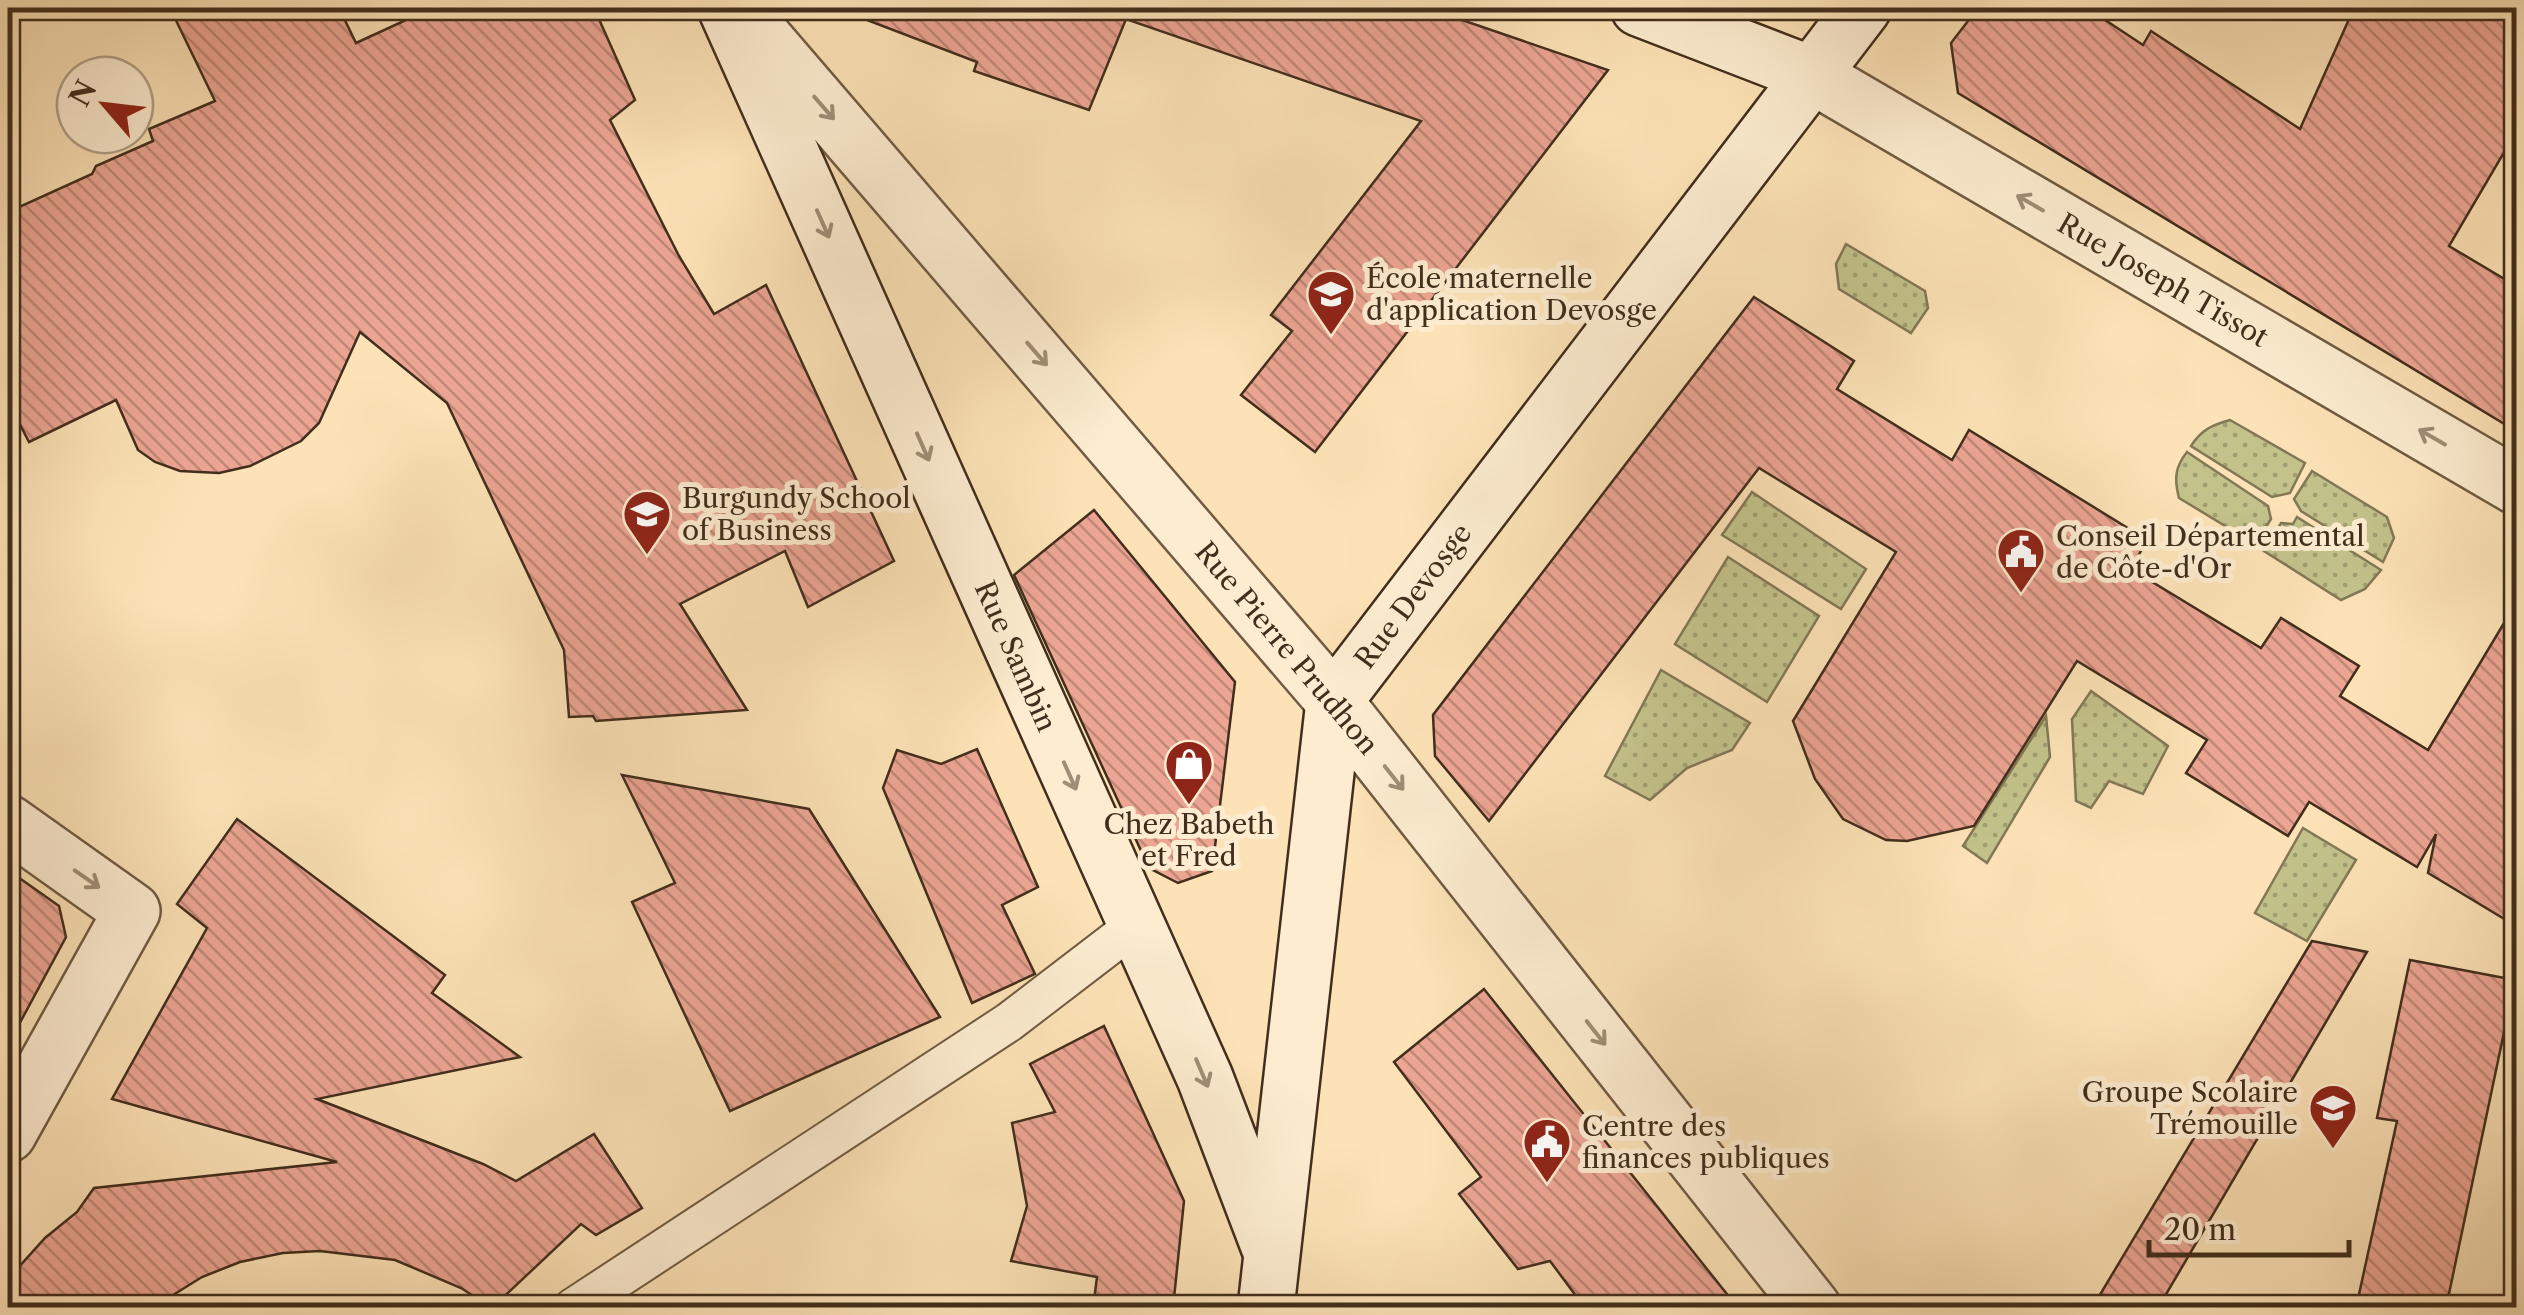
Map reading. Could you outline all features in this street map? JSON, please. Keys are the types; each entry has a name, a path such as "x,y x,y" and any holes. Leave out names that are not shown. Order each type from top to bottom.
{"main road":[{"name":"Rue Sambin","path":"726,8 1205,1078 1272,1253 1298,1308"},
{"name":"Rue Pierre Prudhon","path":"738,8 1334,701 1814,1308"},
{"name":"Rue Joseph Tissot","path":"1640,8 1810,74 2516,486"},
{"name":"Rue Devosge","path":"1334,701 1863,8"},
{"path":"1266,1308 1334,701"},
{"path":"8,823 132,911 8,1134"}],"lane":[{"path":"572,1308 1009,1022 1136,924"}],"shaded area":[{"path":"1846,244 1925,291 1928,308 1911,333 1839,289 1836,264"},
{"path":"2230,420 2305,463 2290,493 2272,497 2191,446 2208,429"},
{"path":"2187,452 2268,506 2271,519 2255,544 2179,498 2177,474"},
{"path":"2312,471 2387,517 2394,538 2383,562 2301,511 2294,499"},
{"path":"1752,492 1866,569 1841,609 1722,535"},
{"path":"2297,517 2381,570 2365,589 2341,600 2264,551 2281,523 2293,524"},
{"path":"1728,557 1819,616 1767,702 1675,644"},
{"path":"1661,670 1750,723 1732,750 1687,768 1650,800 1605,776"},
{"path":"2091,691 2168,746 2143,794 2109,781 2091,808 2076,801 2072,719"},
{"path":"2046,716 2050,757 1987,863 1963,846"},
{"path":"2303,828 2356,860 2307,941 2255,913"}],"building":[{"name":"Burgundy School of Business","path":"170,8 339,8 356,43 432,8 594,8 635,100 610,120 679,256 714,314 766,285 894,561 808,607 785,551 680,604 747,710 596,721 593,716 569,717 564,650 447,403 360,332 319,423 301,441 250,466 219,473 180,471 155,462 138,450 116,400 29,442 8,401 8,212 92,174 96,166 121,155 155,155 155,126 215,101"},
{"path":"847,8 1427,8 1608,70 1315,452 1241,395 1292,331 1271,315 1421,121 1126,19 1089,110 974,71 977,62 846,12"},
{"path":"1978,8 2087,8 2143,45 2151,31 2300,129 2354,8 2516,8 2516,132 2449,246 2516,286 2516,431 1958,93 1951,43"},
{"name":"Conseil Départemental de Côte-d'Or","path":"1754,297 1854,361 1837,389 1952,460 1969,430 2147,540 2131,569 2261,648 2281,618 2359,666 2340,696 2428,750 2516,603 2516,926 2428,873 2436,834 2417,867 2309,802 2288,836 2186,773 2207,740 2077,661 1974,826 1907,841 1886,840 1843,819 1815,779 1793,721 1896,552 1759,468 1489,821 1435,756 1433,715"},
{"path":"1094,510 1235,682 1212,871 1178,883 1149,868 1014,575"},
{"path":"977,749 1038,887 1002,905 1035,974 972,1003 883,788 897,750 941,764"},
{"path":"622,775 809,809 940,1017 730,1111 632,902 675,883"},
{"path":"237,819 445,975 432,993 520,1057 317,1099 483,1164 516,1181 594,1134 642,1208 596,1235 581,1224 492,1308 461,1288 395,1260 320,1251 283,1253 240,1262 202,1277 152,1308 8,1308 8,1279 45,1238 77,1212 94,1188 337,1162 112,1099 207,928 177,904"},
{"path":"8,870 59,906 66,937 8,1045"},
{"path":"2312,941 2367,952 2158,1308 2092,1308"},
{"path":"2410,960 2515,980 2446,1308 2356,1308 2397,1121 2377,1118"},
{"path":"1484,989 1738,1308 1585,1308 1550,1261 1518,1269 1459,1194 1481,1177 1394,1062"},
{"path":"1104,1026 1184,1201 1173,1308 1093,1308 1097,1277 1011,1261 1027,1206 1012,1123 1055,1112 1030,1064"}],"place":[{"name":"École maternelle d'application Devosge","path":"1331,336"},
{"name":"Burgundy School of Business","path":"647,556"},
{"name":"Conseil Départemental de Côte-d'Or","path":"2021,594"},
{"name":"Chez Babeth et Fred","path":"1189,806"},
{"name":"Groupe Scolaire Trémouille","path":"2333,1150"},
{"name":"Centre des finances publiques","path":"1547,1184"}]}
